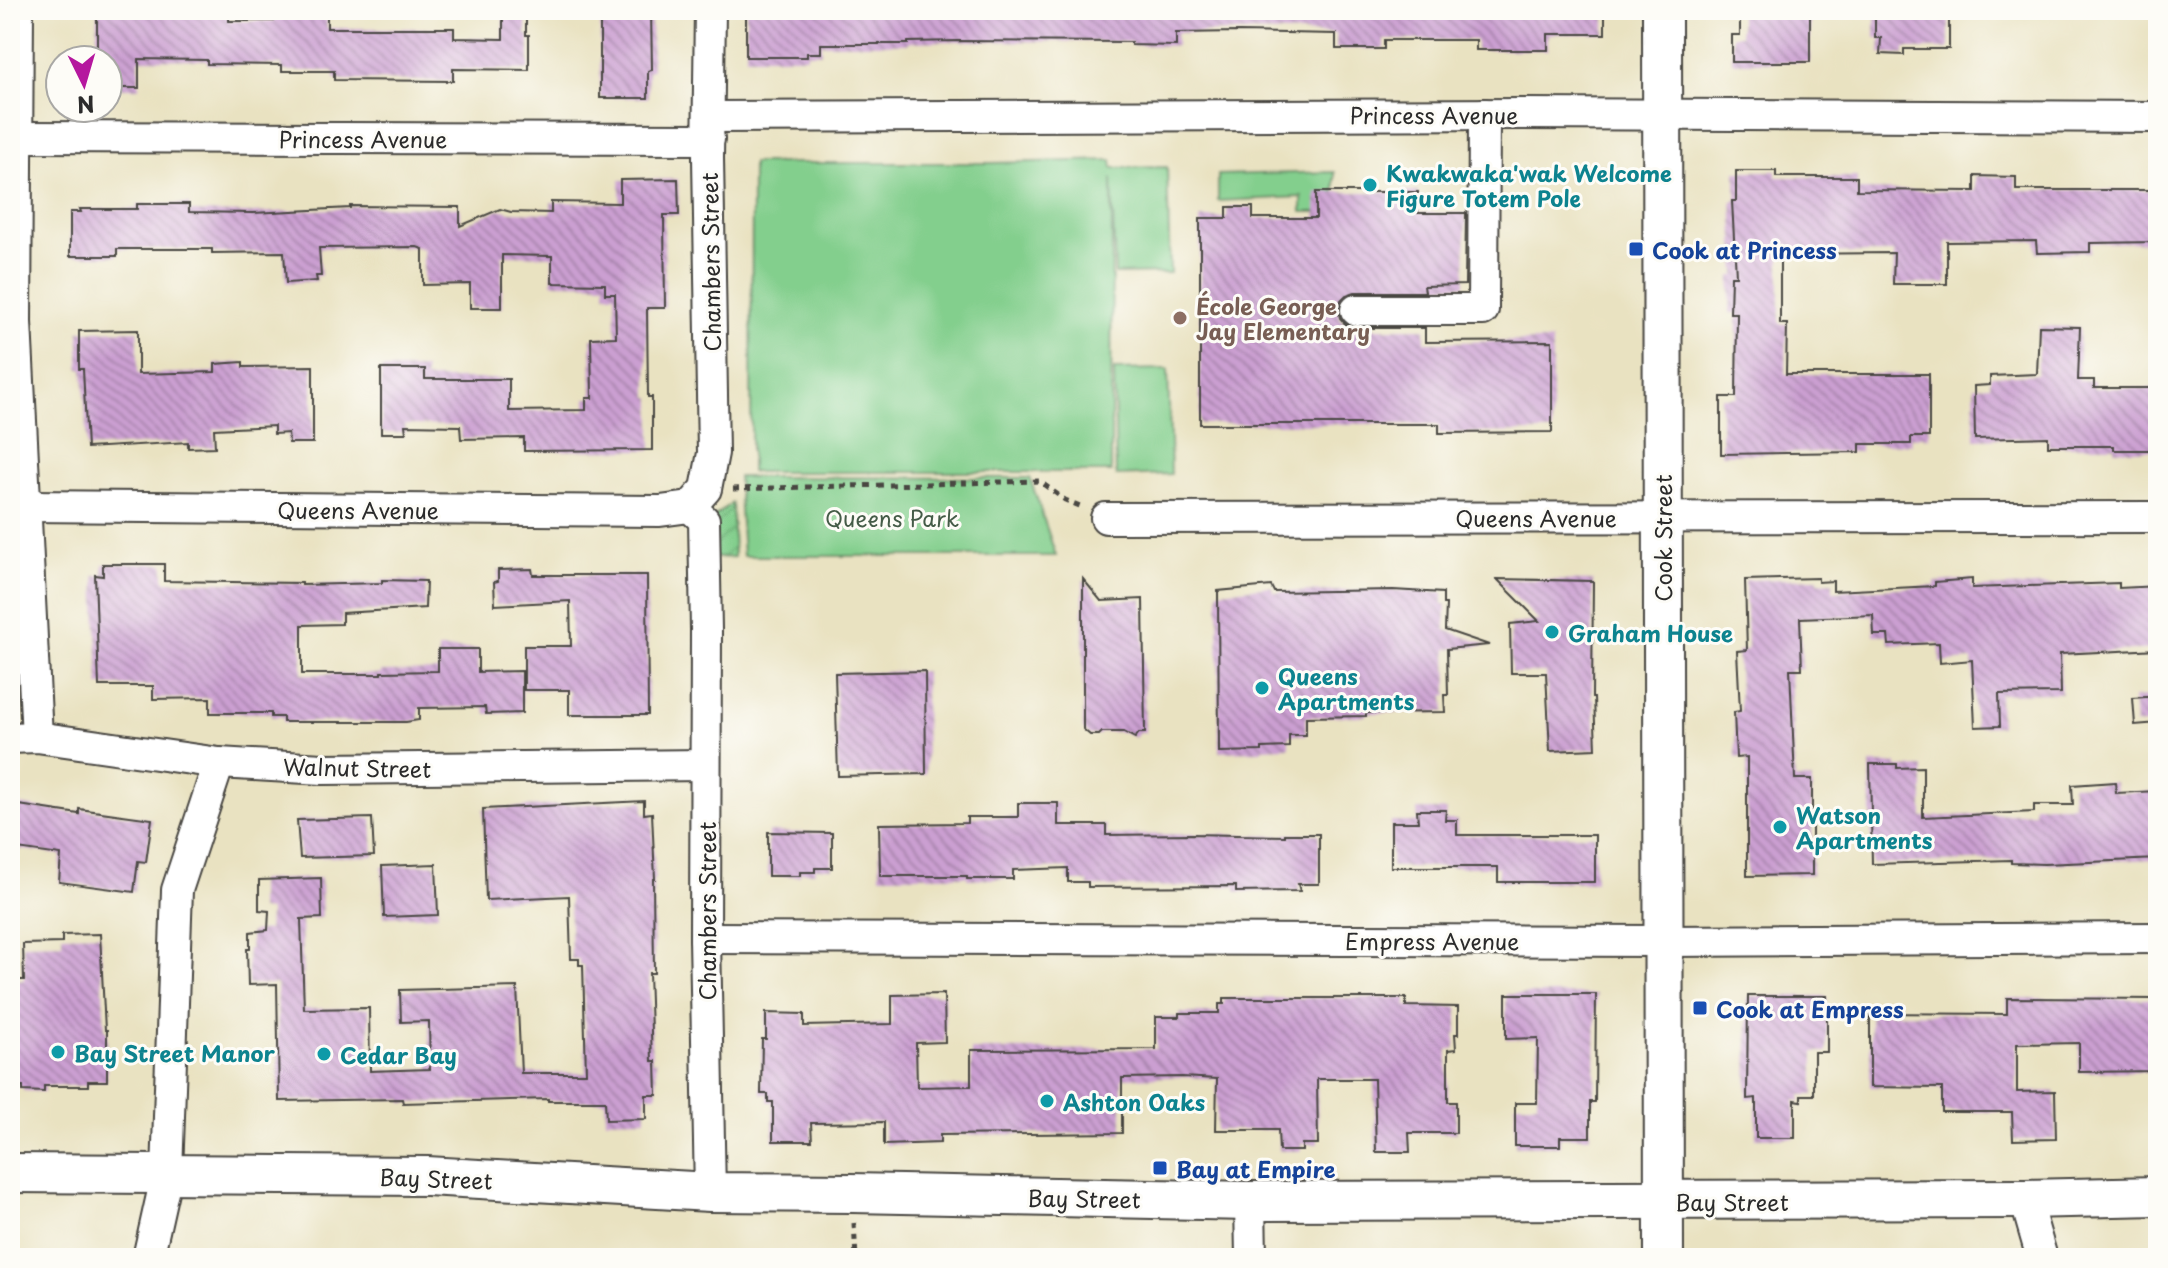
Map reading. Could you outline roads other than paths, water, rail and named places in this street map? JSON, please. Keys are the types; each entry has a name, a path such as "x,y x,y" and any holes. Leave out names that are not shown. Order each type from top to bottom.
{"main road":[{"name":"Cook Street","path":"1662,10 1664,1258"},
{"name":"Bay Street","path":"10,1173 427,1176 710,1192 1250,1201 2158,1196"}],"street":[{"path":"18,10 13,322 26,506 23,737"},
{"name":"Chambers Street","path":"710,10 713,453 698,498 704,520 706,630 705,938 710,1192"},
{"path":"1356,310 1483,310 1484,114"},
{"name":"Princess Avenue","path":"18,137 1484,114 2158,117"},
{"name":"Queens Avenue","path":"26,506 660,511 698,498"},
{"name":"Queens Avenue","path":"1106,518 2158,517"},
{"name":"Walnut Street","path":"23,737 219,763 323,769 705,765"},
{"path":"148,1258 167,1173 177,890 219,763"},
{"name":"Empress Avenue","path":"705,938 1663,941 2158,938"},
{"path":"2025,1199 2042,1258"},
{"path":"1250,1201 1251,1258"}],"place":[{"name":"Kwakwaka'wak Welcome Figure Totem Pole","path":"1370,185"},
{"name":"Cook at Princess","path":"1636,249"},
{"name":"École George Jay Elementary","path":"1180,318"},
{"name":"Graham House","path":"1552,632"},
{"name":"Queens Apartments","path":"1262,688"},
{"name":"Watson Apartments","path":"1780,827"},
{"name":"Cook at Empress","path":"1700,1008"},
{"name":"Bay Street Manor","path":"58,1052"},
{"name":"Cedar Bay","path":"324,1054"},
{"name":"Ashton Oaks","path":"1047,1101"},
{"name":"Bay at Empire","path":"1160,1168"}],"park label":[{"name":"Queens Park","path":"892,517"}]}
